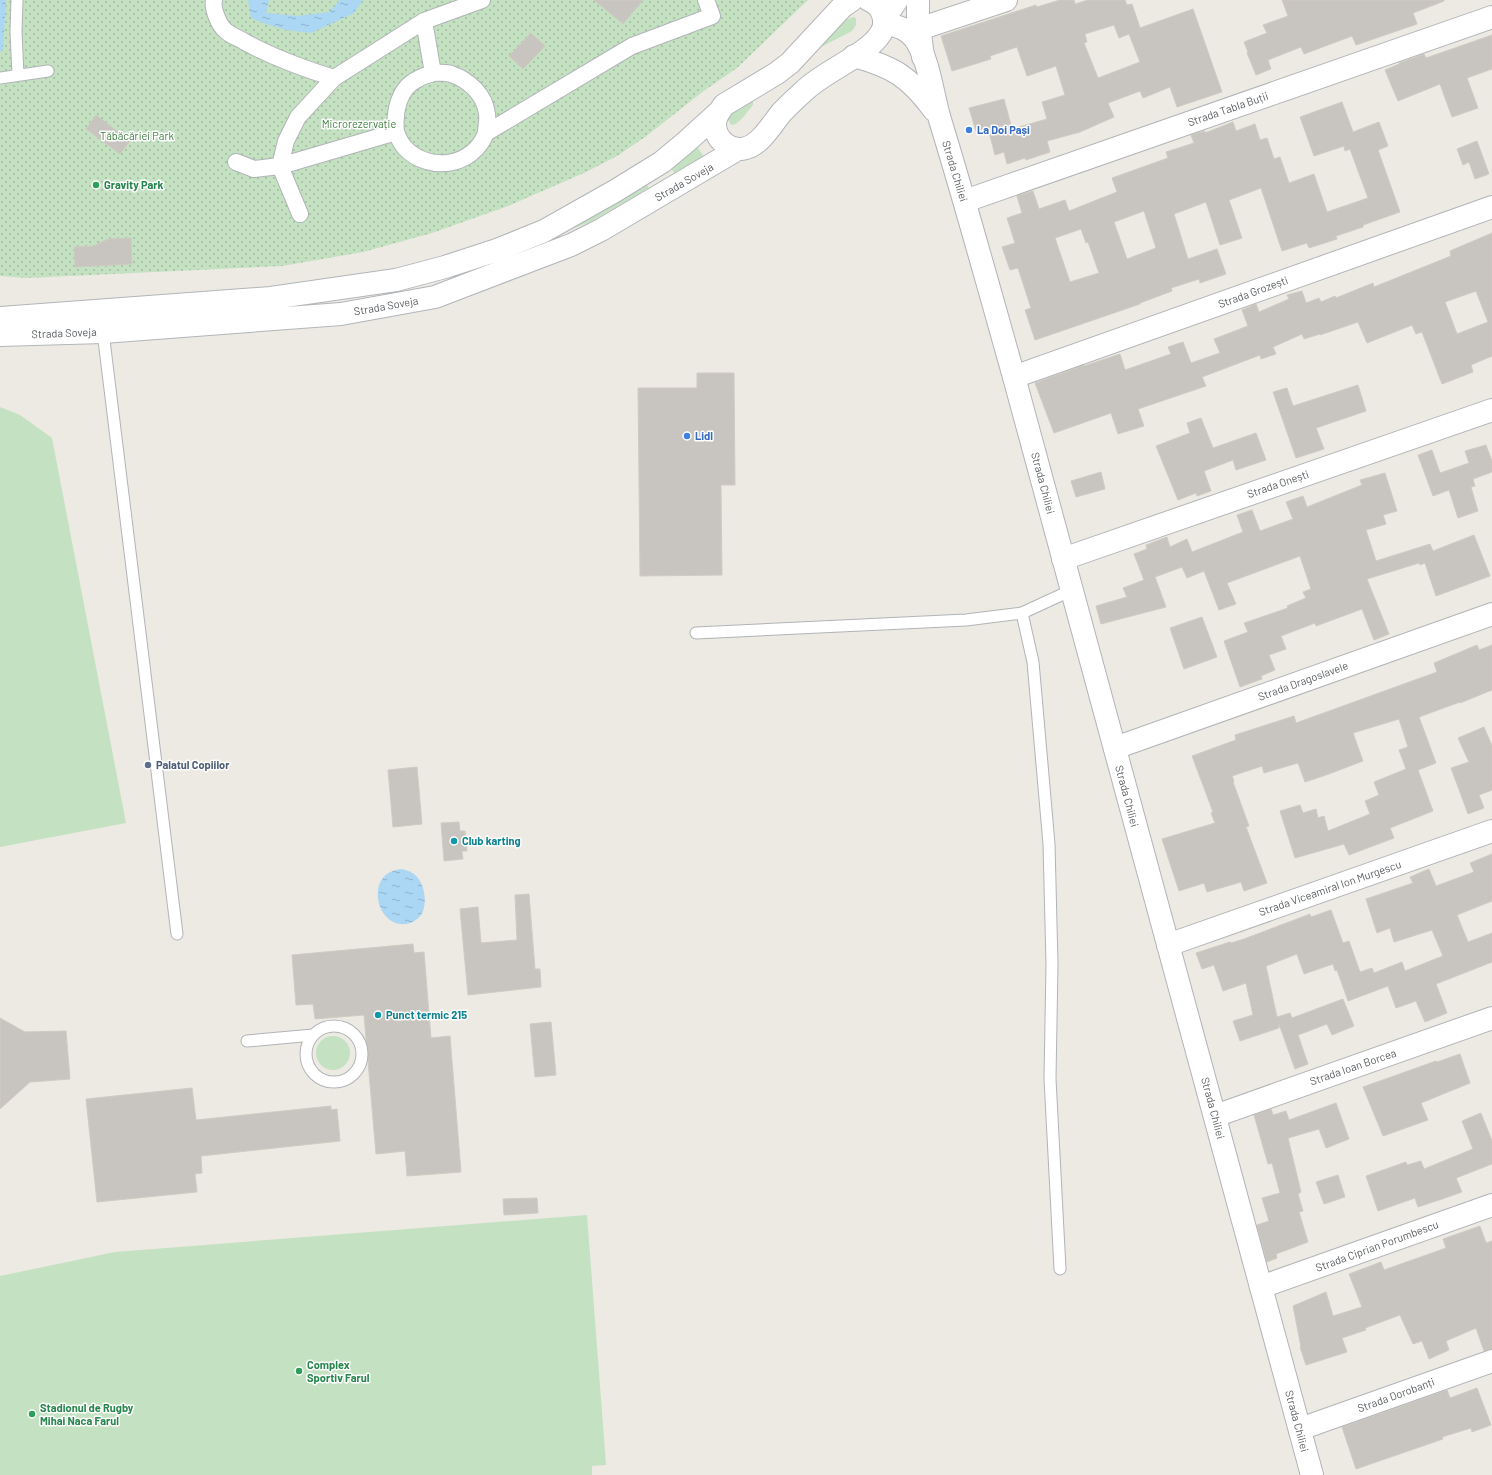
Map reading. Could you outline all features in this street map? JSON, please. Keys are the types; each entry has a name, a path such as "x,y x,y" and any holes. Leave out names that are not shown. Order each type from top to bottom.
{"street":[{"path":"214,0 213,4 217,17 225,31 268,55 334,78"},
{"path":"300,214 280,166 286,141 298,117 334,78 424,22 482,0"},
{"path":"486,133 632,46 712,16 706,0"},
{"name":"Strada Soveja","path":"0,318 271,298 396,280 446,267 497,250 544,231 615,191 662,162 718,113 724,105 778,73 790,63 842,7 852,0"},
{"path":"869,0 879,6 884,21"},
{"path":"884,21 897,0"},
{"name":"Strada Chiliei","path":"918,0 915,31 939,117 965,201 1014,377 1312,1475"},
{"path":"884,21 915,31 1006,0"},
{"name":"Strada Tabla Buții","path":"965,201 1492,17"},
{"name":"Strada Soveja","path":"0,335 103,332 341,314 435,297 571,245 601,230 738,149 745,149 752,146 813,82 868,47 882,32 884,21"},
{"path":"424,22 433,73"},
{"name":"Strada Chiliei","path":"854,56 888,67 903,76 915,86 939,117"},
{"path":"433,73 450,74 462,79 473,86 482,98 487,114 486,133 483,142 475,151 464,159 447,163 430,162 415,156 404,147 396,132 394,120 396,106 404,91 416,79 433,73"},
{"path":"718,113 715,122 716,131 720,140 731,148 738,149"},
{"path":"236,162 254,169 280,166 396,132"},
{"name":"Strada Grozești","path":"1014,377 1492,206"},
{"name":"Strada Onești","path":"1063,559 1492,410"},
{"name":"Strada Dragoslavele","path":"1115,748 1492,614"},
{"name":"Strada Viceamiral Ion Murgescu","path":"1168,944 1492,831"},
{"name":"Strada Ioan Borcea","path":"1215,1116 1492,1018"},
{"name":"Strada Ciprian Porumbescu","path":"1261,1287 1492,1205"},
{"name":"Strada Dorobanți","path":"1300,1429 1492,1361"}],"lane":[{"path":"17,0 16,32 18,75"},
{"path":"0,78 48,71"},
{"path":"103,332 177,934"},
{"path":"696,633 966,620 1022,613 1072,590"},
{"path":"1022,613 1033,662 1049,844 1052,964 1050,1079 1060,1269"},
{"path":"247,1040 313,1035 318,1030 326,1027 343,1027 358,1038 362,1047 360,1066 354,1074 346,1080 327,1082 318,1078 310,1071 306,1063 305,1054 307,1045 313,1035"}],"green space":[{"name":"Tăbăcăriei Park","path":"0,0 808,0 737,68 705,90 645,137 617,156 586,172 508,206 432,233 363,252 282,266 27,278 0,276"},
{"path":"853,17 856,18 856,25 852,31 819,48 838,26"},
{"path":"753,101 753,105 743,117 737,123 731,125 727,118 728,115"},
{"path":"696,145 704,157 675,174 668,164"},
{"path":"644,180 649,188 592,221 539,242"},
{"path":"0,407 20,415 52,438 126,823 0,847"},
{"path":"330,1036 336,1036 345,1041 349,1047 349,1059 345,1065 336,1070 330,1070 321,1065 316,1056 316,1050 321,1041"},
{"name":"Complex Sportiv Farul","path":"587,1215 606,1465 592,1466 592,1475 0,1475 0,1276 115,1252"}],"water":[{"path":"0,0 6,0 3,50 0,51"},
{"path":"248,0 269,0 266,13 298,16 329,12 340,0 363,0 354,13 311,33 286,30 251,18"},
{"path":"401,869 407,870 415,875 421,883 425,900 421,915 414,921 406,924 397,923 389,919 380,905 378,897 378,888 381,880 387,874"}],"building":[{"path":"594,0 643,0 623,24"},
{"path":"1060,0 1074,0 1075,4 1088,0 1125,0 1127,5 1132,4 1140,28 1193,9 1222,92 1177,107 1170,87 1143,98 1140,91 1108,103 1114,117 1080,132 1047,141 1050,152 1026,160 1025,158 1007,164 1004,152 995,155 988,128 976,131 969,108 1004,99 1012,129 1047,119 1042,102 1065,95 1056,66 1027,76 1017,47 990,56 991,59 952,71 941,36 1036,5 1037,7","holes":["1114,25 1119,38 1129,34 1140,62 1098,78 1084,43 1087,42 1085,34"]},
{"path":"1282,0 1444,1 1413,13 1417,24 1356,45 1352,36 1304,54 1301,47 1268,60 1271,69 1256,75 1244,42 1267,33 1263,25 1288,16"},
{"path":"531,33 545,46 523,69 509,56"},
{"path":"1492,35 1492,69 1467,78 1478,108 1452,117 1440,84 1398,101 1385,70 1424,54 1426,58"},
{"path":"1342,102 1353,132 1379,122 1388,146 1378,150 1400,212 1336,236 1337,239 1309,248 1307,243 1282,251 1261,188 1229,200 1242,238 1220,245 1206,202 1174,214 1188,259 1217,249 1226,274 1200,283 1199,279 1171,288 1172,291 1140,304 1035,340 1025,310 1031,308 1018,268 1010,270 1002,247 1015,243 1007,218 1022,213 1017,196 1033,191 1039,209 1065,200 1069,211 1117,192 1112,178 1168,158 1166,152 1194,143 1191,135 1205,131 1205,133 1233,122 1236,131 1255,124 1260,140 1267,138 1274,159 1280,157 1289,183 1314,174 1327,212 1368,198 1350,149 1345,151 1344,146 1314,156 1300,117","holes":["1144,211 1156,248 1127,259 1114,222","1081,229 1086,243 1088,242 1099,273 1070,282 1055,238"]},
{"path":"96,115 130,141 120,154 86,129"},
{"path":"1477,141 1489,174 1475,179 1469,162 1463,165 1457,149"},
{"path":"1492,233 1492,356 1471,365 1473,372 1442,384 1422,332 1416,334 1412,325 1367,343 1358,322 1304,339 1302,334 1273,347 1276,354 1261,359 1260,355 1202,377 1206,386 1138,409 1144,426 1118,434 1111,413 1054,433 1035,383 1084,365 1120,354 1125,370 1171,354 1168,347 1183,342 1191,363 1220,353 1214,339 1248,326 1242,310 1256,304 1259,312 1289,299 1287,295 1302,291 1306,303 1319,298 1321,302 1335,296 1336,298 1373,283 1374,287 1451,256 1450,251","holes":["1476,291 1488,322 1457,334 1445,302"]},
{"path":"131,238 132,264 75,267 74,247 94,246 108,239"},
{"name":"Lidl","path":"697,373 734,373 735,485 721,485 722,575 640,576 638,388 697,388"},
{"path":"1358,385 1366,411 1316,428 1324,449 1296,458 1273,392 1287,388 1293,406"},
{"path":"1201,418 1213,448 1256,433 1266,460 1236,470 1233,460 1204,471 1211,491 1197,496 1196,493 1178,500 1156,446 1190,433 1187,423"},
{"path":"1486,445 1492,461 1492,472 1473,479 1475,486 1471,487 1478,511 1458,518 1449,490 1433,496 1418,455 1432,450 1440,473 1469,463 1465,451"},
{"path":"1101,472 1105,489 1076,497 1071,481"},
{"path":"1385,473 1397,511 1383,515 1386,524 1366,530 1376,561 1430,544 1433,551 1474,535 1490,576 1436,596 1425,563 1420,565 1419,563 1367,579 1389,634 1374,640 1362,609 1316,626 1315,623 1281,636 1286,649 1269,655 1275,670 1261,676 1262,679 1240,687 1224,641 1248,632 1244,623 1288,608 1287,606 1306,598 1303,592 1311,589 1300,556 1227,583 1236,604 1219,610 1204,571 1187,578 1182,567 1155,577 1166,607 1101,624 1096,606 1127,597 1123,588 1144,580 1134,554 1147,549 1146,545 1167,537 1170,547 1187,539 1192,552 1243,532 1237,515 1252,510 1260,531 1293,519 1286,502 1303,496 1307,507 1362,485 1360,480"},
{"path":"1202,617 1217,657 1184,669 1170,628"},
{"path":"1477,645 1479,650 1492,645 1492,690 1419,717 1436,763 1418,770 1433,811 1390,828 1394,838 1349,855 1344,844 1295,858 1280,811 1300,805 1303,813 1316,809 1318,818 1324,816 1328,831 1370,814 1365,801 1379,795 1374,782 1406,769 1399,750 1408,747 1399,719 1353,733 1363,761 1329,774 1305,782 1298,763 1264,773 1262,766 1232,776 1249,826 1246,827 1267,883 1244,891 1241,882 1207,892 1204,883 1179,891 1162,839 1215,823 1211,813 1213,812 1192,756 1236,740 1235,735 1294,716 1296,723 1437,672 1434,663"},
{"path":"1484,727 1492,746 1492,790 1479,795 1484,808 1468,814 1451,768 1469,762 1458,738"},
{"path":"417,767 422,824 393,827 388,770"},
{"name":"Club karting","path":"459,822 460,831 465,831 467,851 462,851 463,859 444,861 441,823"},
{"path":"1492,854 1492,901 1457,915 1468,942 1492,933 1492,962 1436,984 1447,1013 1425,1022 1416,1001 1396,1008 1388,986 1348,1001 1337,970 1335,971 1333,964 1304,974 1297,954 1266,966 1277,1017 1290,1013 1292,1018 1343,999 1354,1026 1332,1035 1327,1024 1298,1035 1308,1064 1295,1069 1279,1024 1279,1028 1240,1041 1233,1021 1253,1015 1246,983 1223,991 1214,965 1202,969 1196,953 1244,939 1310,914 1311,917 1331,910 1343,943 1349,941 1360,972 1372,968 1374,973 1402,962 1405,971 1443,956 1432,930 1394,942 1390,928 1377,933 1366,899 1413,883 1410,877 1429,869 1436,886 1474,872 1470,863"},
{"path":"529,894 535,969 540,969 541,987 468,995 460,909 478,907 481,943 517,940 515,895"},
{"path":"413,944 414,953 424,952 431,1038 450,1036 461,1172 407,1176 405,1151 376,1154 364,1015 315,1019 313,1004 296,1005 292,955"},
{"path":"0,1018 25,1032 66,1031 70,1079 30,1082 0,1109"},
{"path":"551,1022 556,1075 535,1077 530,1024"},
{"path":"1460,1054 1470,1083 1421,1103 1428,1120 1383,1136 1363,1087"},
{"path":"192,1088 196,1120 331,1106 331,1110 337,1109 340,1141 201,1156 202,1173 195,1174 197,1192 97,1202 86,1099"},
{"path":"1336,1103 1349,1139 1326,1148 1319,1129 1288,1138 1301,1192 1298,1194 1303,1211 1299,1212 1308,1242 1276,1254 1277,1258 1267,1262 1257,1225 1269,1221 1262,1198 1280,1193 1272,1163 1268,1164 1254,1115 1271,1109 1273,1115 1286,1111 1289,1120"},
{"path":"1481,1113 1492,1141 1492,1164 1456,1178 1462,1192 1418,1207 1415,1198 1378,1211 1366,1176 1406,1162 1407,1165 1421,1161 1424,1169 1473,1149 1462,1121"},
{"path":"1338,1175 1345,1197 1324,1204 1316,1182"},
{"path":"537,1198 538,1213 504,1215 503,1199"},
{"path":"1480,1226 1486,1243 1492,1241 1492,1349 1484,1351 1476,1328 1446,1341 1449,1350 1429,1359 1422,1341 1413,1344 1400,1315 1365,1328 1366,1330 1342,1338 1347,1352 1306,1365 1300,1347 1293,1306 1326,1292 1333,1316 1362,1307 1349,1274 1381,1262 1384,1270 1446,1248 1443,1239"},
{"path":"1477,1388 1491,1425 1472,1432 1471,1428 1442,1437 1443,1439 1356,1469 1342,1427 1447,1390 1450,1398"}],"place":[{"name":"La Doi Pași","path":"969,130"},
{"name":"Gravity Park","path":"96,185"},
{"name":"Lidl","path":"687,436"},
{"name":"Palatul Copiilor","path":"148,765"},
{"name":"Club karting","path":"454,841"},
{"name":"Punct termic 215","path":"378,1015"},
{"name":"Complex Sportiv Farul","path":"299,1371"},
{"name":"Stadionul de Rugby Mihai Naca Farul","path":"32,1414"}],"park label":[{"name":"Microrezervație","path":"359,124"}]}
